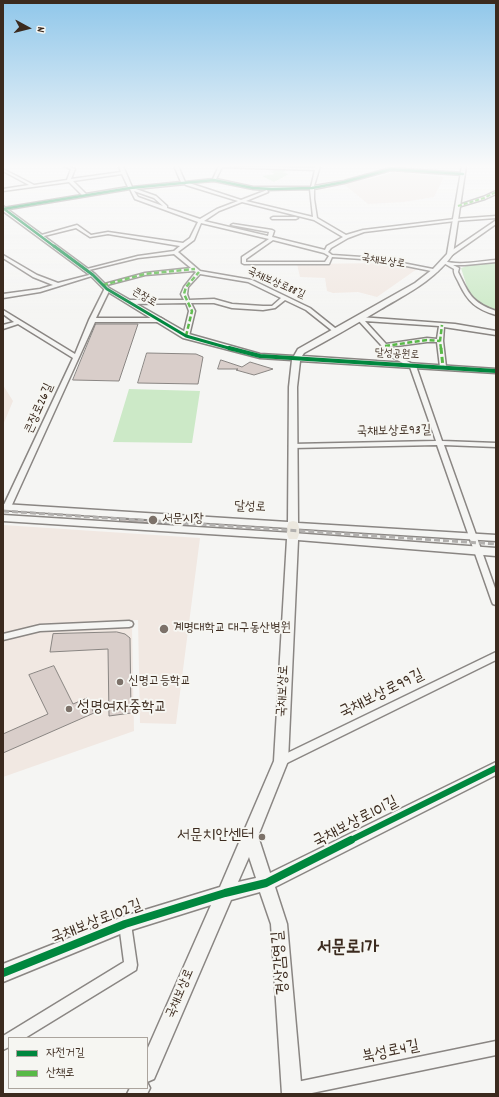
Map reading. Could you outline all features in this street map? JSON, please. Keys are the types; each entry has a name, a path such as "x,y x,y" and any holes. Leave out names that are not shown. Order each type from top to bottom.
{"main road":[{"name":"큰장로","path":"15,217 93,276 105,287 186,336 260,356 296,359"},
{"name":"국채보상로","path":"148,1070 250,836 281,761 293,530 293,387 296,359 301,351 398,297 436,271 450,254 455,220"},
{"name":"달성공원로","path":"296,359 496,370"},
{"name":"달성로","path":"5,507 293,530 496,538"},
{"path":"3,518 293,530 496,552"},
{"name":"국채보상로101길","path":"225,894 266,884 496,768"},
{"name":"경상감영길","path":"250,836 279,924 292,1092"},
{"name":"국채보상로102길","path":"3,973 125,924 225,894"}],"street":[{"path":"190,217 326,252 331,256"},
{"path":"85,270 138,256 175,252 192,239 200,221 206,217"},
{"path":"271,239 273,218 305,217"},
{"path":"307,217 315,219 346,236"},
{"path":"326,252 329,247 346,236 363,231 455,220 493,217"},
{"path":"450,254 496,222"},
{"path":"221,226 225,224 272,231"},
{"path":"40,236 77,226 90,236 108,233 185,245"},
{"name":"국채보상로88길","path":"271,239 244,258 244,263 327,263 331,256"},
{"path":"175,252 197,271 186,287 184,294 192,311 186,336"},
{"path":"3,256 35,276 58,285"},
{"name":"국채보상로","path":"331,256 378,259 436,271"},
{"path":"444,262 465,264 496,261"},
{"path":"444,262 457,268 456,272 469,299 478,307 496,313"},
{"name":"국채보상로88길","path":"197,271 238,278 250,282 308,309 337,332"},
{"name":"큰장로","path":"105,287 145,274 197,271"},
{"path":"3,296 40,290 93,276"},
{"name":"큰장로26길","path":"5,507 38,442 105,287"},
{"path":"131,302 214,301 232,306 263,308 273,307 284,298"},
{"path":"3,312 60,349 76,356"},
{"path":"360,319 442,325 496,333"},
{"name":"달성공원로","path":"360,319 394,356 413,366"},
{"path":"92,320 161,320"},
{"path":"3,327 19,322"},
{"path":"442,325 440,341 443,367"},
{"name":"달성공원로","path":"385,346 427,340 440,341"},
{"path":"413,366 496,602"},
{"name":"국채보상로93길","path":"292,446 440,443 496,445"},
{"path":"3,637 40,628 129,624"},
{"name":"국채보상로99길","path":"281,761 496,656"},
{"path":"14,1037 131,965 125,924"},
{"name":"북성로4길","path":"292,1092 496,1048"}],"shaded area":[{"path":"388,263 417,269 377,297 358,292 333,293 327,291 325,278 300,277 297,264"},
{"path":"3,385 13,401 3,425"},
{"name":"계명대학교 대구동산병원","path":"3,525 200,538 176,724 140,723 138,620 42,624 3,634"},
{"path":"132,627 134,731 3,777 3,639 41,630"}],"green space":[{"path":"496,262 496,312 480,306 469,293 461,268 470,265"},
{"path":"129,389 200,391 192,443 113,442"}],"building":[{"path":"96,324 138,324 119,381 73,380"},
{"path":"147,353 196,354 203,357 198,384 138,383"},
{"path":"221,360 242,367 250,362 273,369 254,375 236,370 238,369 218,369"},
{"path":"120,519 186,523 185,525 120,521"},
{"name":"신명고등학교","path":"117,632 125,634 130,638 131,713 109,716 108,649 50,652 53,634"},
{"name":"성명여자중학교","path":"54,666 73,704 87,698 94,713 3,753 3,734 48,714 29,675"}],"railway":[{"path":"3,511 496,544"}],"marked path":[{"path":"103,285 145,274 195,269"},
{"path":"186,336 192,311 184,294 186,287 199,272"},
{"path":"442,325 440,341 443,367"},
{"path":"385,346 427,340 440,341"}],"cycle path":[{"path":"15,217 93,275 107,289 186,336 260,356 496,371"},
{"path":"3,973 125,924 225,893 266,883 496,768"}],"place":[{"name":"서문시장","path":"153,520"},
{"name":"계명대학교 대구동산병원","path":"164,629"},
{"name":"신명고등학교","path":"120,682"},
{"name":"성명여자중학교","path":"69,709"},
{"name":"서문치안센터","path":"262,837"}],"district":[{"name":"서문로1가","path":"348,950"}]}
